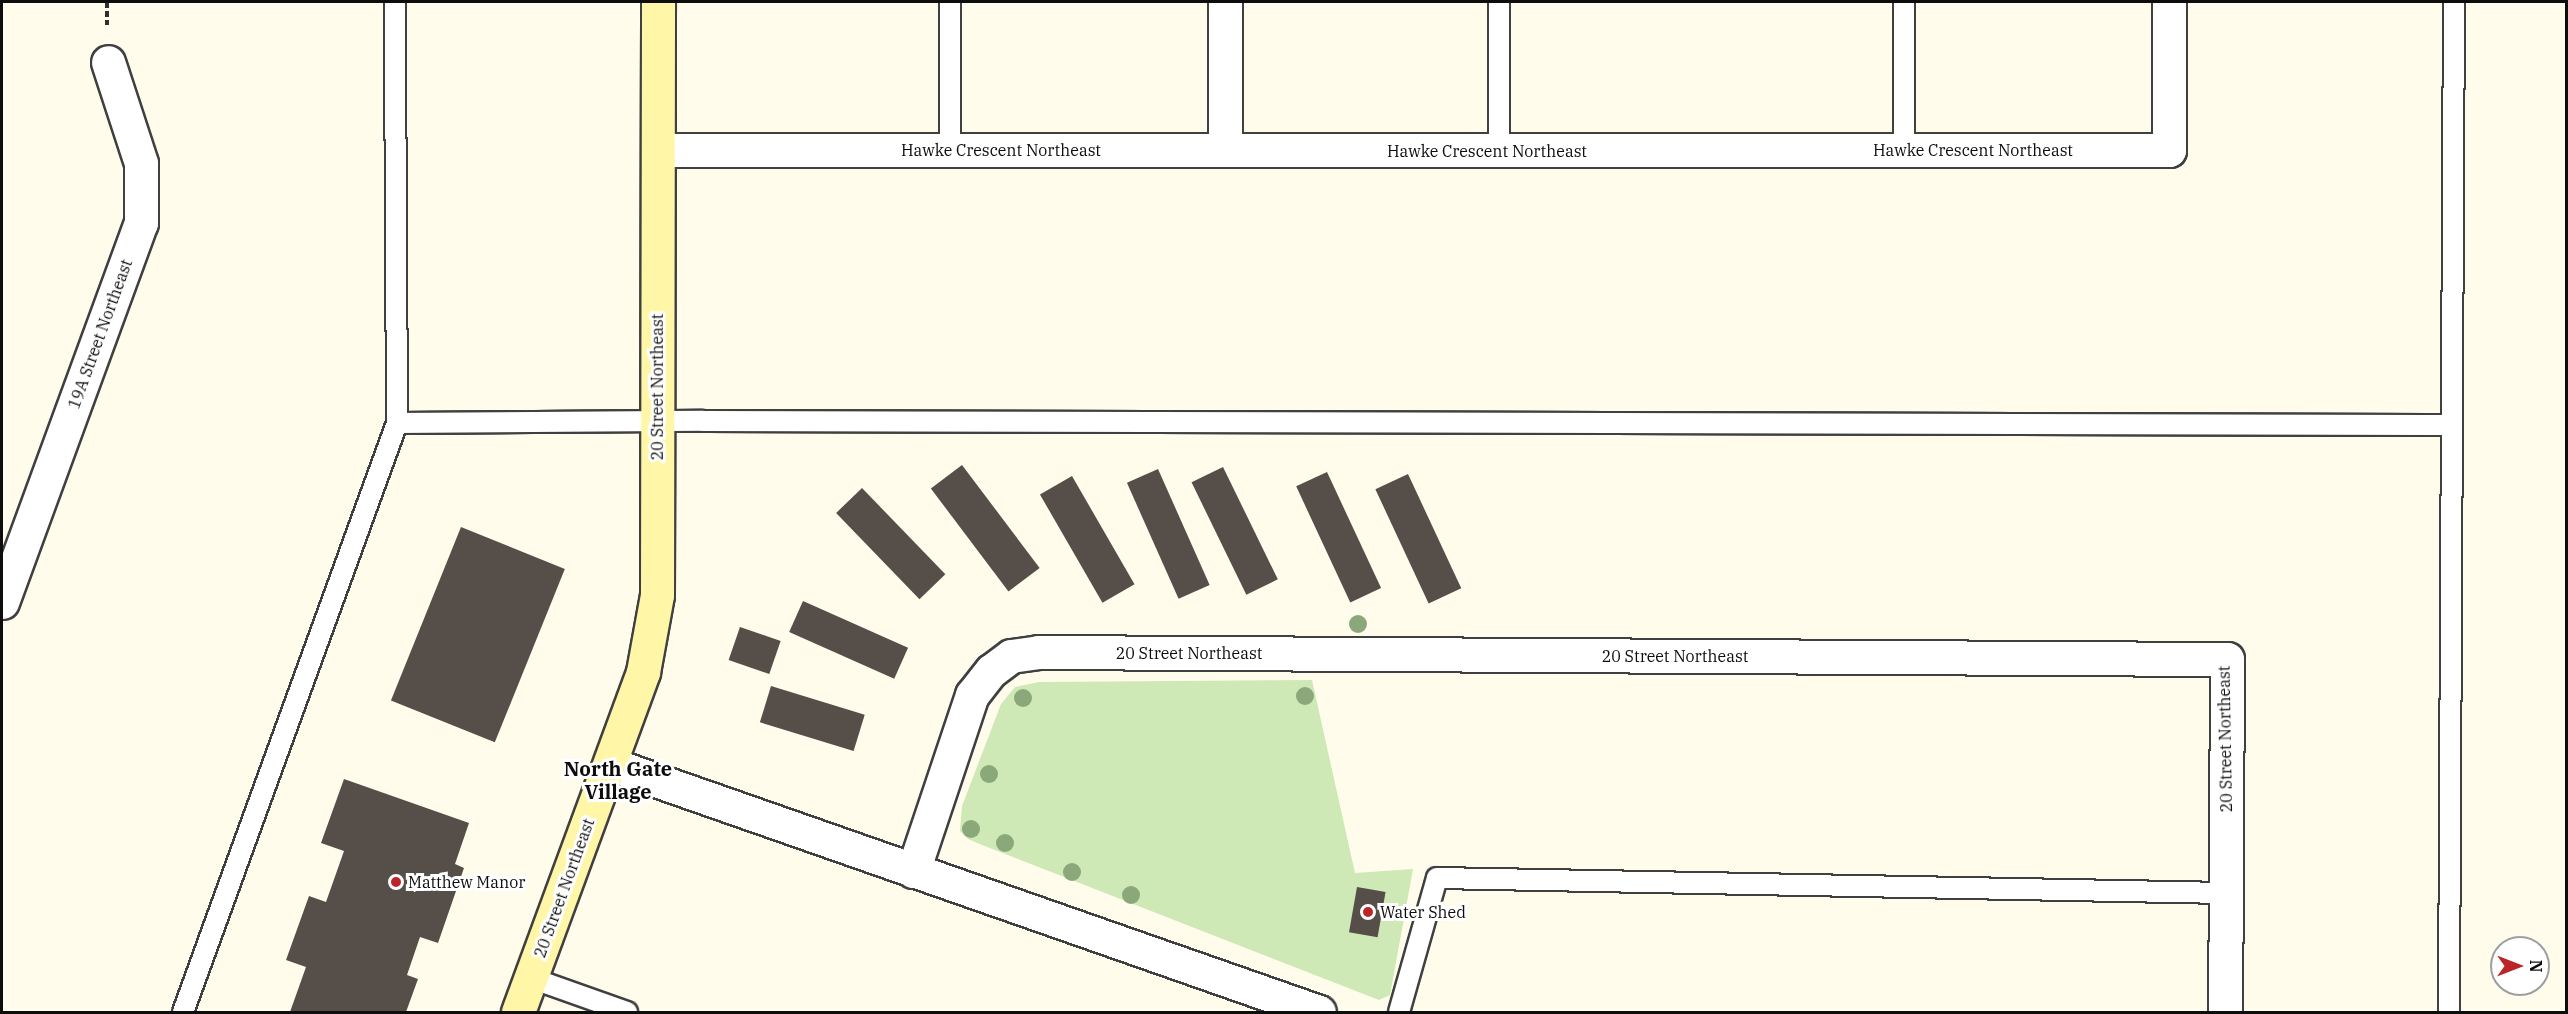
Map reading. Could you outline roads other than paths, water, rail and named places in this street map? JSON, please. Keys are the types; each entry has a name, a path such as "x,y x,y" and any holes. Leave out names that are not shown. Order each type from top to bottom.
{"street":[{"name":"20 Street Northeast","path":"518,1012 643,672 657,595 658,2"},
{"path":"1225,2 1225,149"},
{"name":"Hawke Crescent Northeast","path":"658,150 2169,150 2169,2"},
{"name":"19A Street Northeast","path":"2,602 141,222 141,163 108,62"},
{"name":"20 Street Northeast","path":"913,871 972,695 991,671 1011,656 1038,652 2227,659 2225,1012"},
{"path":"610,764 1319,1012"}],"lane":[{"path":"183,1012 397,423 395,2"},
{"path":"950,2 950,150"},
{"path":"1499,2 1499,151"},
{"path":"1904,2 1904,150"},
{"path":"2449,1012 2454,2"},
{"path":"397,423 657,421 2452,424"},
{"path":"1399,1012 1437,878 2226,893"},
{"path":"531,978 627,1012"}],"place":[{"name":"Matthew Manor","path":"396,882"},
{"name":"Water Shed","path":"1368,912"}],"district":[{"name":"North Gate Village","path":"618,780"}]}
